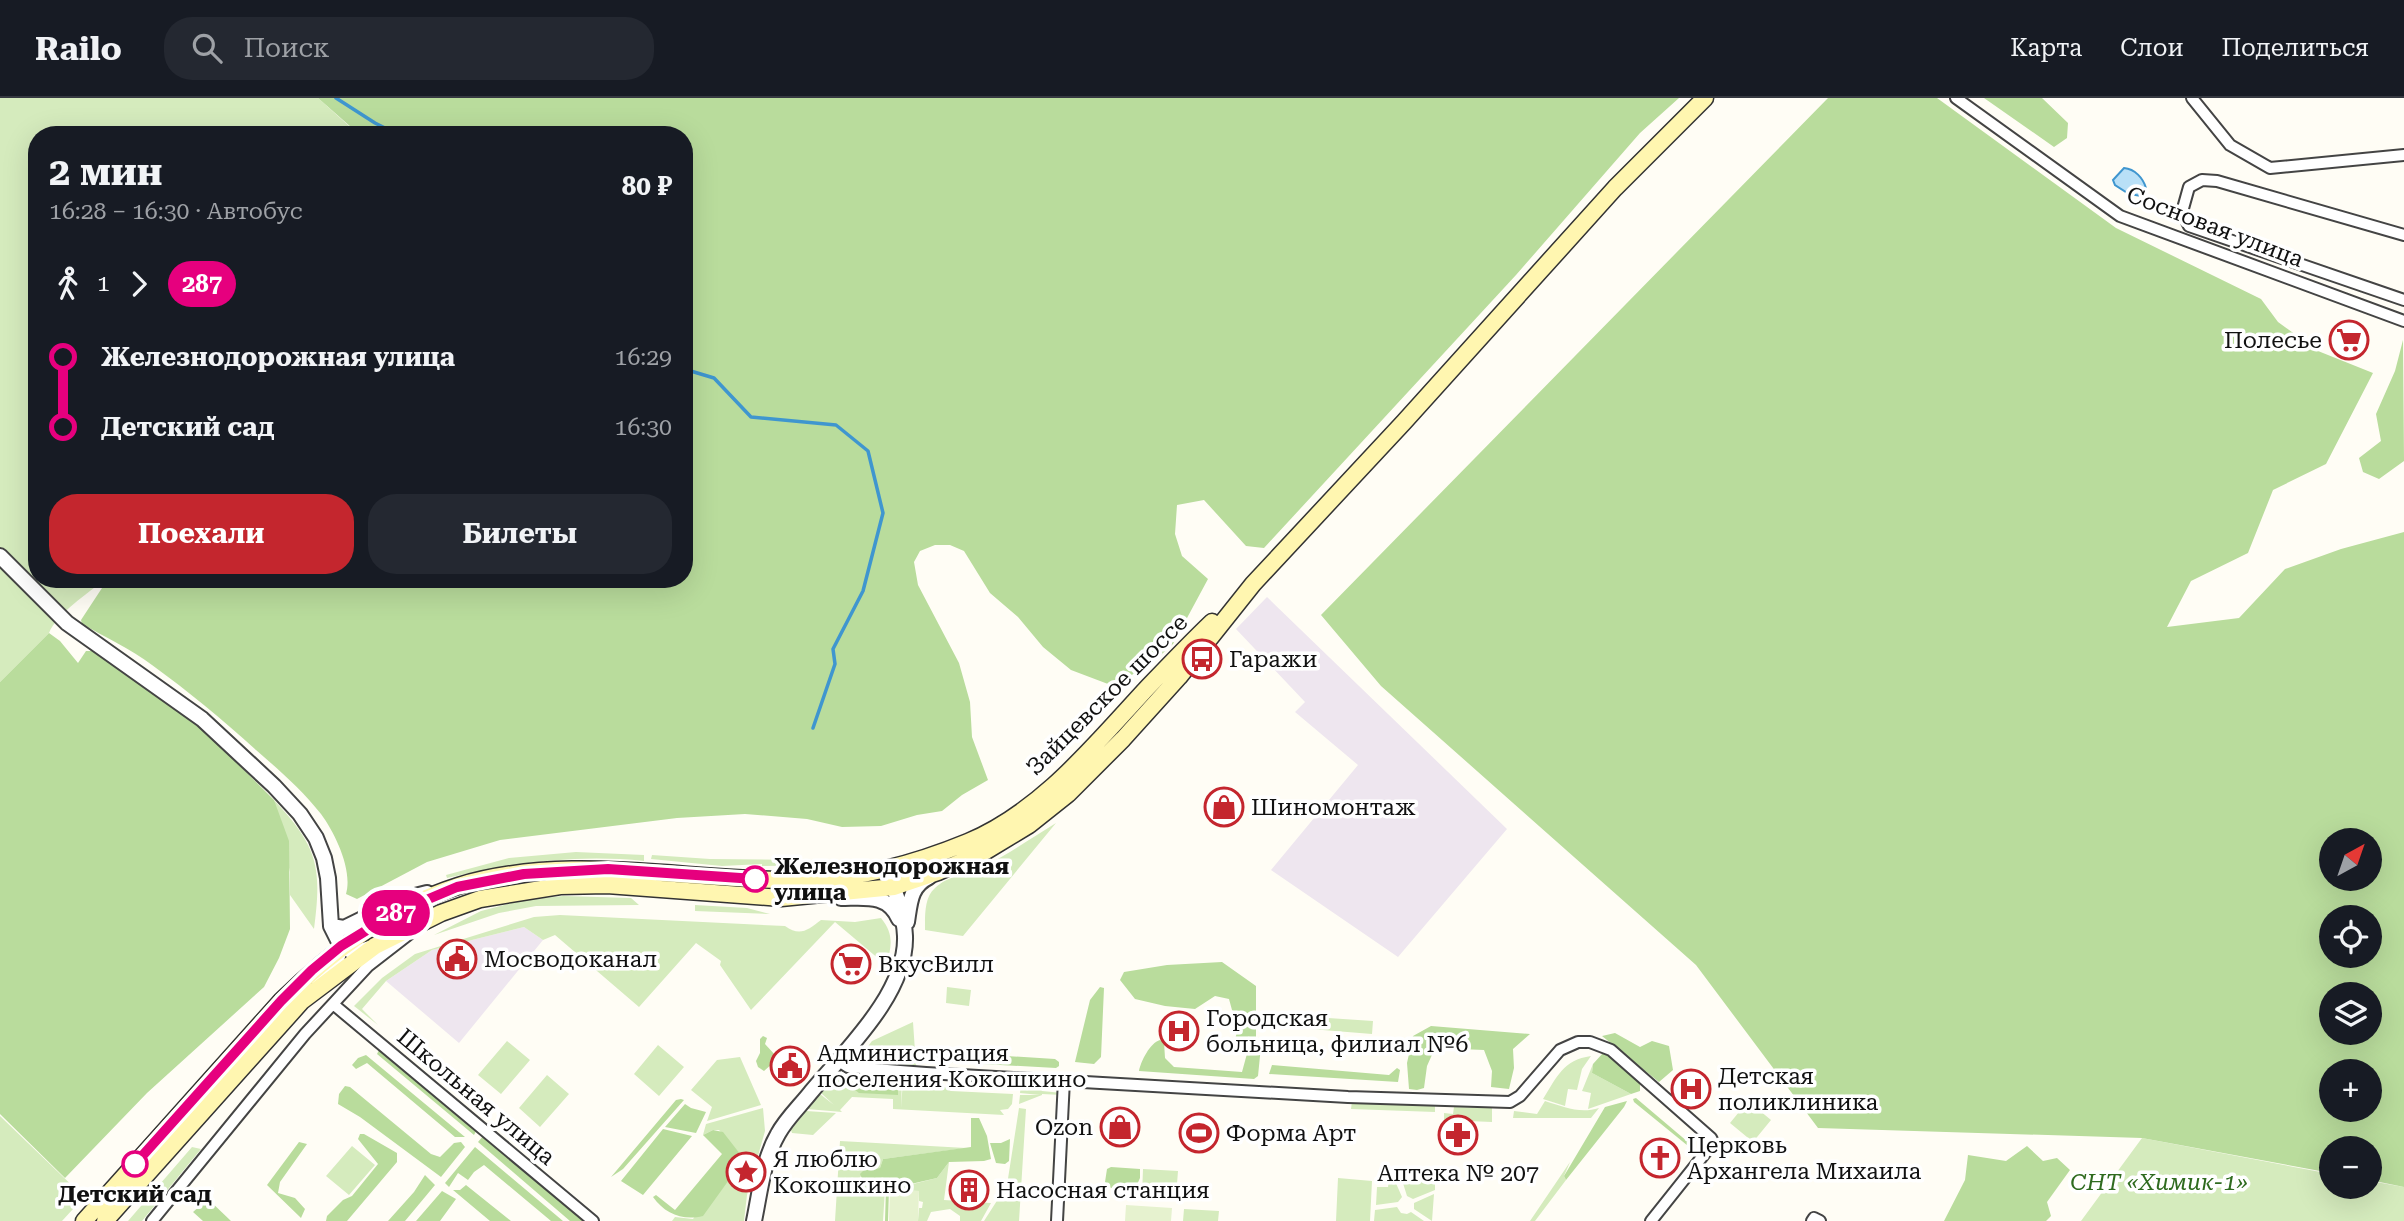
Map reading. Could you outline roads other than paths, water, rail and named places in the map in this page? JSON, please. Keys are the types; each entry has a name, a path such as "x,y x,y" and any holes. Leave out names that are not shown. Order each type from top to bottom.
{"main road":[{"path":"1252,584 1404,422 1615,188 1705,98"},
{"name":"Зайцевское шоссе","path":"84,1221 281,1001 312,970 341,946 393,914 457,887 499,878 608,869 787,880 839,877 887,870 967,842 1005,821 1066,774 1174,659 1252,584"},
{"name":"Зайцевское шоссе","path":"106,1221 302,1001 375,946 424,921 480,899 560,886 607,885 781,898 894,887 939,872 1014,835 1078,785 1179,677 1252,584"}],"street":[{"name":"Сосновая улица","path":"1956,98 2120,216 2404,321"},
{"path":"2192,98 2230,145 2270,168 2404,155"},
{"path":"2404,236 2217,181 2202,180 2189,187 2182,212 2189,226 2404,300"},
{"path":"0,556 28,584"},
{"path":"32,588 67,623 202,719 274,786 300,814 316,838 328,878 331,926 341,946 355,953 375,946"},
{"path":"894,887 919,864 967,842"},
{"path":"754,1221 763,1175 778,1134 890,992 903,956 904,933 902,914 887,870"},
{"path":"904,933 914,888 919,882 939,872"},
{"path":"331,926 344,928 404,899 457,887"},
{"path":"781,898 880,899 895,912 904,933"},
{"path":"152,1221 217,1139 333,1004 368,967 424,921"},
{"path":"302,1001 335,965 341,946"},
{"name":"Школьная улица","path":"333,1004 593,1221"},
{"path":"833,1065 1348,1097 1510,1102 1520,1096 1560,1050 1567,1045 1583,1041 1611,1050 1707,1133 1713,1143 1656,1219"},
{"path":"1057,1221 1064,1080"},
{"path":"1812,1221 1814,1218 1820,1221"}],"water":[{"path":"2124,168 2135,172 2143,181 2146,188 2141,196 2129,194 2115,185 2113,180"}],"waterway":[{"path":"336,98 381,126"},
{"path":"693,372 714,378 751,417 836,425 868,451 883,513 863,591 833,649 835,664 813,728"}],"place":[{"name":"Полесье","path":"2349,340"},
{"name":"Гаражи","path":"1202,659"},
{"name":"Шиномонтаж","path":"1224,807"},
{"name":"Железнодорожная улица","path":"755,879"},
{"name":"Мосводоканал","path":"457,959"},
{"name":"ВкусВилл","path":"851,964"},
{"name":"Городская больница, филиал №6","path":"1179,1031"},
{"name":"Администрация поселения Кокошкино","path":"790,1066"},
{"name":"Детская поликлиника","path":"1691,1089"},
{"name":"Ozon","path":"1120,1127"},
{"name":"Форма Арт","path":"1199,1133"},
{"name":"Аптека № 207","path":"1458,1135"},
{"name":"Церковь Архангела Михаила","path":"1660,1158"},
{"name":"Детский сад","path":"135,1164"},
{"name":"Я люблю Кокошкино","path":"746,1172"},
{"name":"Насосная станция","path":"969,1190"}],"park label":[{"name":"СНТ «Химик-1»","path":"2159,1182"}]}
